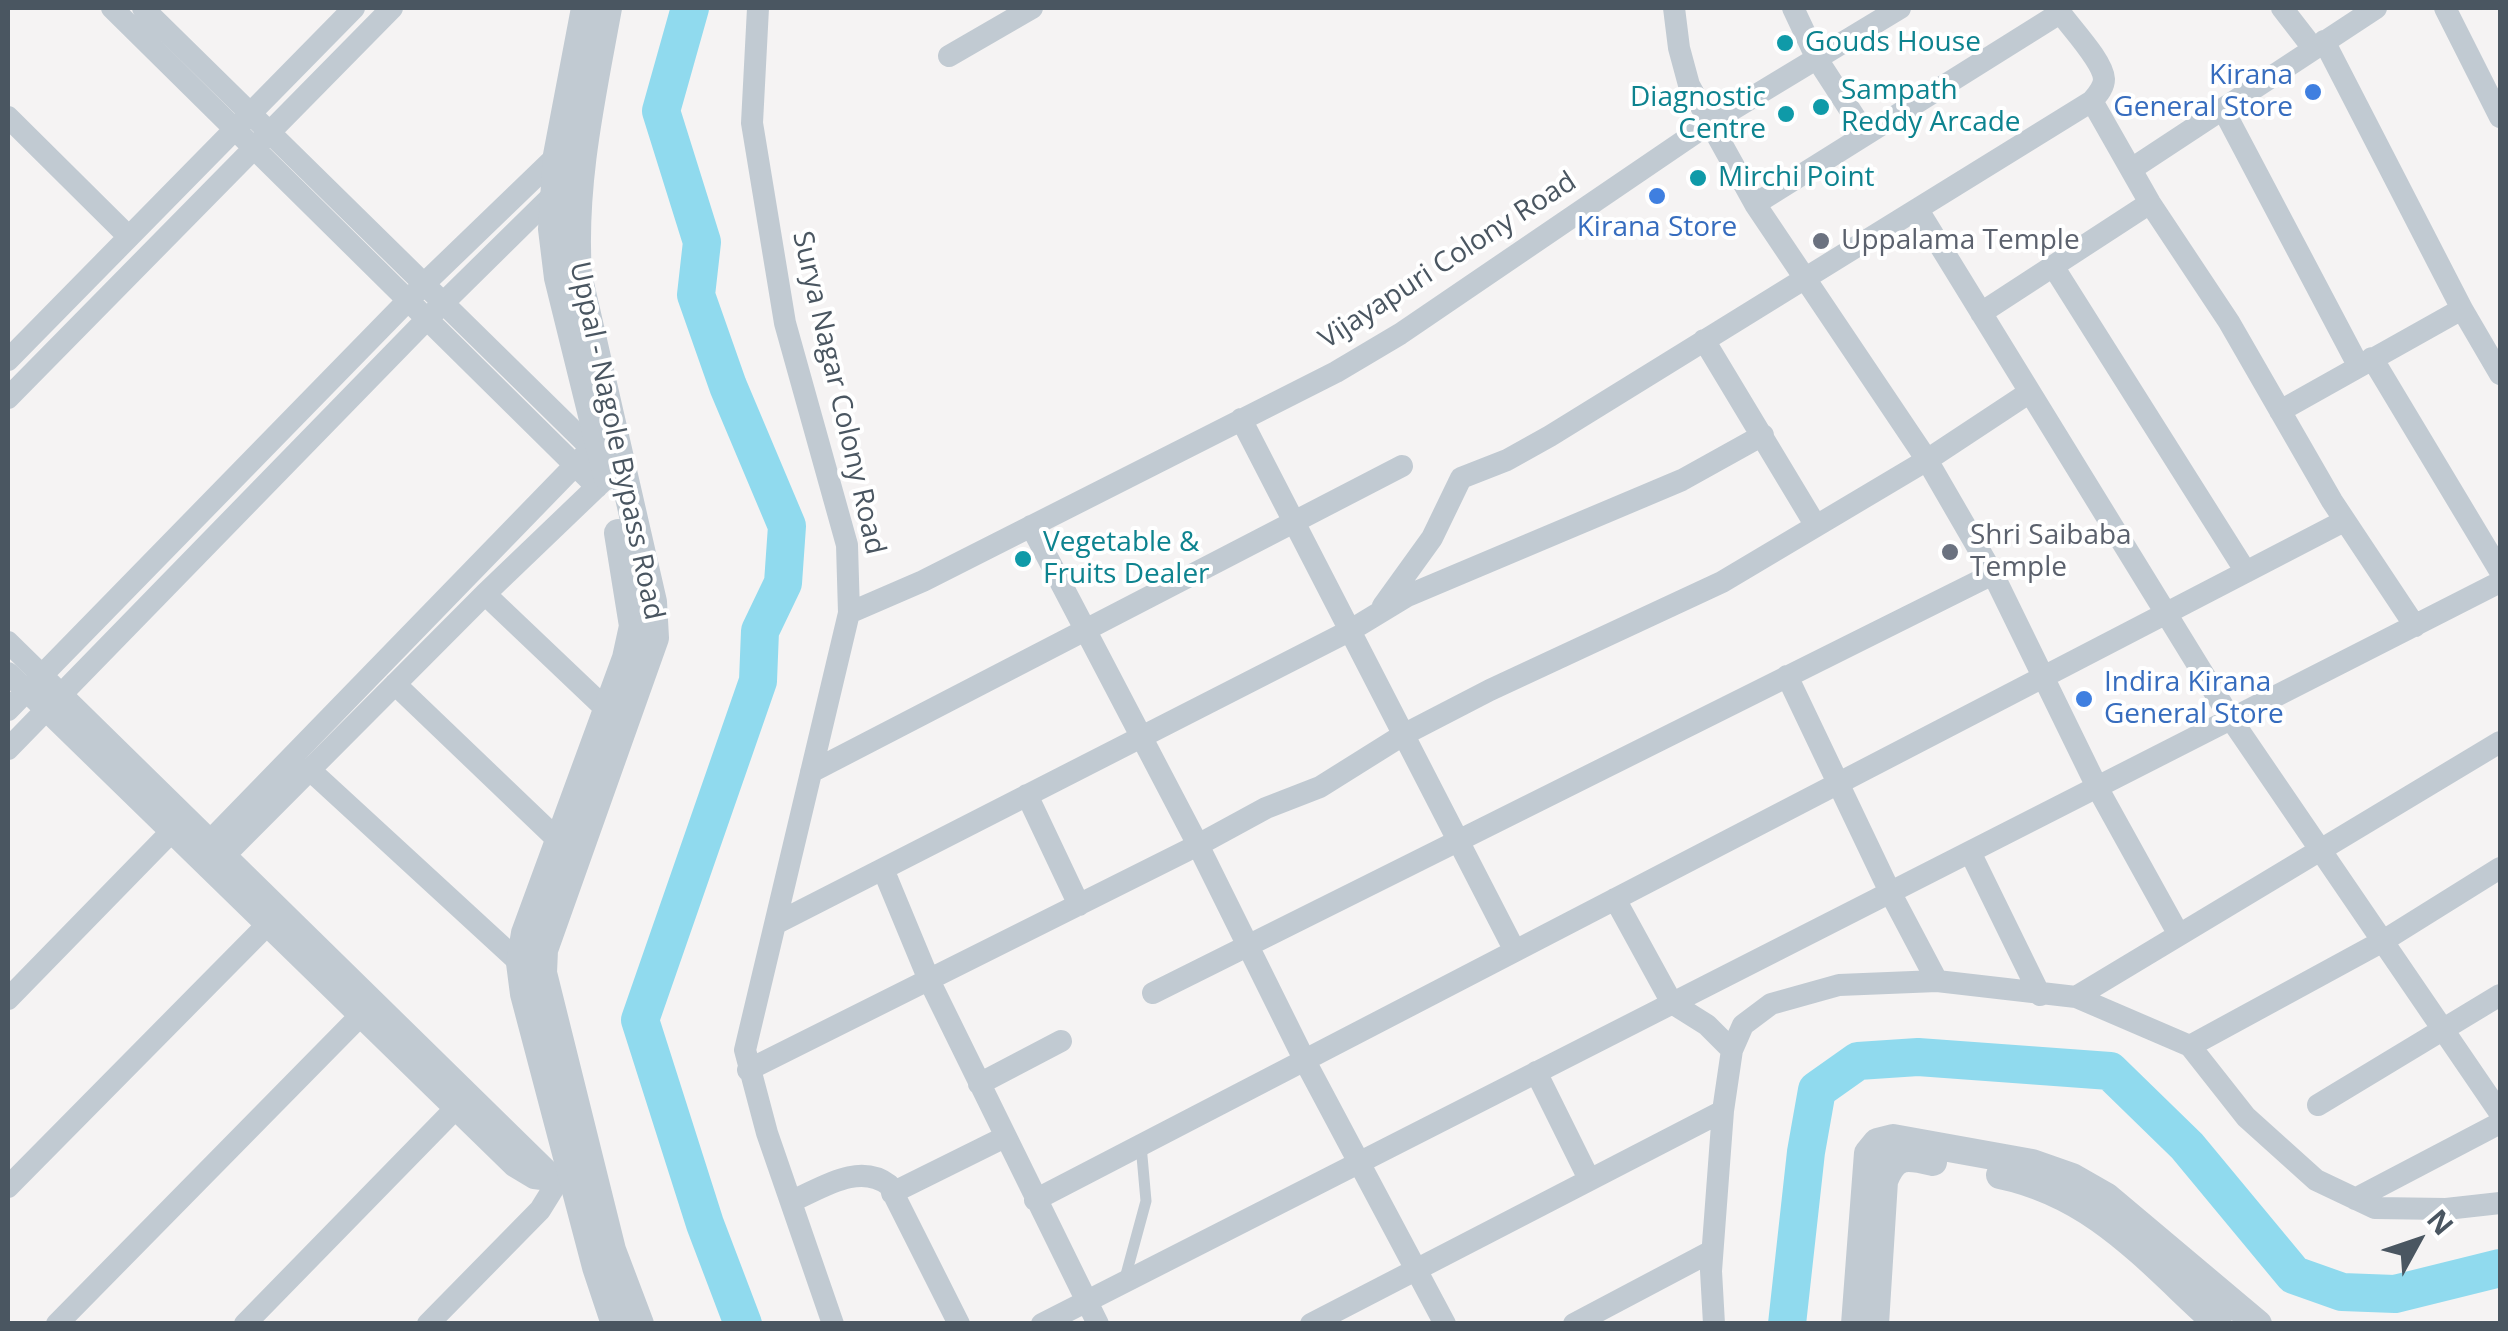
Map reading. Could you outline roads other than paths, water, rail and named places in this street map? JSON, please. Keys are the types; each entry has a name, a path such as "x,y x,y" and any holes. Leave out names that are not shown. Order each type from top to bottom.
{"street":[{"path":"112,8 243,121"},
{"path":"144,8 408,301 588,452"},
{"path":"12,354 354,8"},
{"path":"8,398 392,8"},
{"name":"Uppal - Nagole Bypass Road","path":"574,1177 544,950 645,673 656,620 578,274 568,162 585,8"},
{"name":"Uppal - Nagole Bypass Road","path":"608,8 586,129 555,192 552,229 588,452 602,481 630,589 633,626 626,658 525,933 520,963 524,994 574,1177 612,1250 618,1322"},
{"name":"Surya Nagar Colony Road","path":"748,1070 746,1050 849,613 847,545 785,323 752,123 758,8"},
{"path":"949,56 1032,8"},
{"path":"1674,8 1678,48 1688,85 1755,204 1927,460 1992,574 2097,787 2179,935"},
{"path":"1793,8 1817,59 1866,132"},
{"name":"Vijayapuri Colony Road","path":"849,613 924,581 1336,372 1400,334 1710,123 1900,8"},
{"path":"2282,8 2319,45 2500,374"},
{"path":"2133,168 2376,8"},
{"path":"2444,8 2500,117"},
{"path":"1378,614 1432,538 1461,478 1507,460 1550,436 2092,101 2104,80 2100,66 2058,10 1755,204"},
{"path":"2092,101 2150,203 2229,322 2344,521 2415,626"},
{"path":"2223,108 2365,361 2500,571"},
{"path":"8,117 128,237"},
{"path":"261,139 425,283 588,452"},
{"path":"8,710 425,283 568,162"},
{"path":"8,749 555,192"},
{"path":"1981,312 2150,203"},
{"path":"1918,210 2231,719 2500,1112"},
{"path":"2054,266 2246,572"},
{"path":"2280,411 2462,309"},
{"path":"8,326 12,354"},
{"path":"1704,340 1816,526"},
{"path":"833,1324 748,1070 1198,846 1266,808 1320,787 1404,735 1490,690 1722,582 1927,460 2030,392"},
{"path":"1241,420 1515,952"},
{"path":"775,924 1351,630 1407,596 1682,480 1763,436"},
{"path":"217,848 588,452"},
{"path":"811,772 1402,466"},
{"path":"217,848 310,770 602,481"},
{"path":"1035,1200 2344,521"},
{"path":"1031,526 1305,1061 1445,1324"},
{"path":"1153,994 1992,574"},
{"path":"1042,1324 2500,582"},
{"path":"485,594 607,710"},
{"path":"8,642 34,683 171,832 514,1166 534,1178 574,1177"},
{"path":"8,673 34,683"},
{"path":"1787,676 1937,981"},
{"path":"395,684 559,840"},
{"path":"53,702 574,1177"},
{"path":"2076,997 2500,742"},
{"path":"310,770 520,963"},
{"path":"1027,795 1079,905"},
{"path":"8,999 171,832"},
{"path":"1970,852 2040,995"},
{"path":"2190,1046 2383,942 2500,868"},
{"path":"883,869 929,980 1098,1324"},
{"path":"1615,900 1672,1003 1707,1025 1732,1050"},
{"path":"8,1186 267,925"},
{"path":"1714,1324 1712,1252 1732,1050 1743,1025 1771,1004 1839,985 1937,981 2076,997 2190,1046 2246,1117 2316,1180 2355,1199 2374,1208 2446,1209 2500,1203"},
{"path":"2318,1105 2500,995"},
{"path":"57,1324 360,1016"},
{"path":"979,1084 1061,1041"},
{"path":"1536,1072 1589,1179"},
{"path":"245,1324 455,1109"},
{"path":"1311,1324 1723,1112"},
{"path":"2355,1199 2500,1123"},
{"path":"892,1193 1005,1138"},
{"path":"1855,1324 1868,1153 1877,1142 1893,1138 2032,1163 2072,1177 2107,1197 2236,1320"},
{"path":"1875,1324 1884,1181 1890,1165 1901,1158 2023,1180 2066,1196 2099,1216 2236,1320"},
{"path":"792,1201 847,1177 871,1174 889,1186 960,1324"},
{"path":"428,1324 574,1177"},
{"path":"1574,1324 1712,1252"}],"lane":[{"path":"1124,1282 1146,1201 1141,1146"}],"waterway":[{"path":"690,8 661,111 702,242 696,295 728,386 787,526 783,583 760,631 758,681 640,1020 705,1224 743,1324"},
{"path":"1787,1324 1806,1152 1817,1090 1858,1061 1918,1057 2110,1071 2187,1146 2294,1275 2342,1292 2395,1294 2500,1268"}],"place":[{"name":"Gouds House","path":"1785,43"},
{"name":"Kirana General Store","path":"2313,92"},
{"name":"Sampath Reddy Arcade","path":"1821,107"},
{"name":"Diagnostic Centre","path":"1786,114"},
{"name":"Mirchi Point","path":"1698,178"},
{"name":"Kirana Store","path":"1657,196"},
{"name":"Uppalama Temple","path":"1821,241"},
{"name":"Shri Saibaba Temple","path":"1950,552"},
{"name":"Vegetable & Fruits Dealer","path":"1023,559"},
{"name":"Indira Kirana General Store","path":"2084,699"}]}
